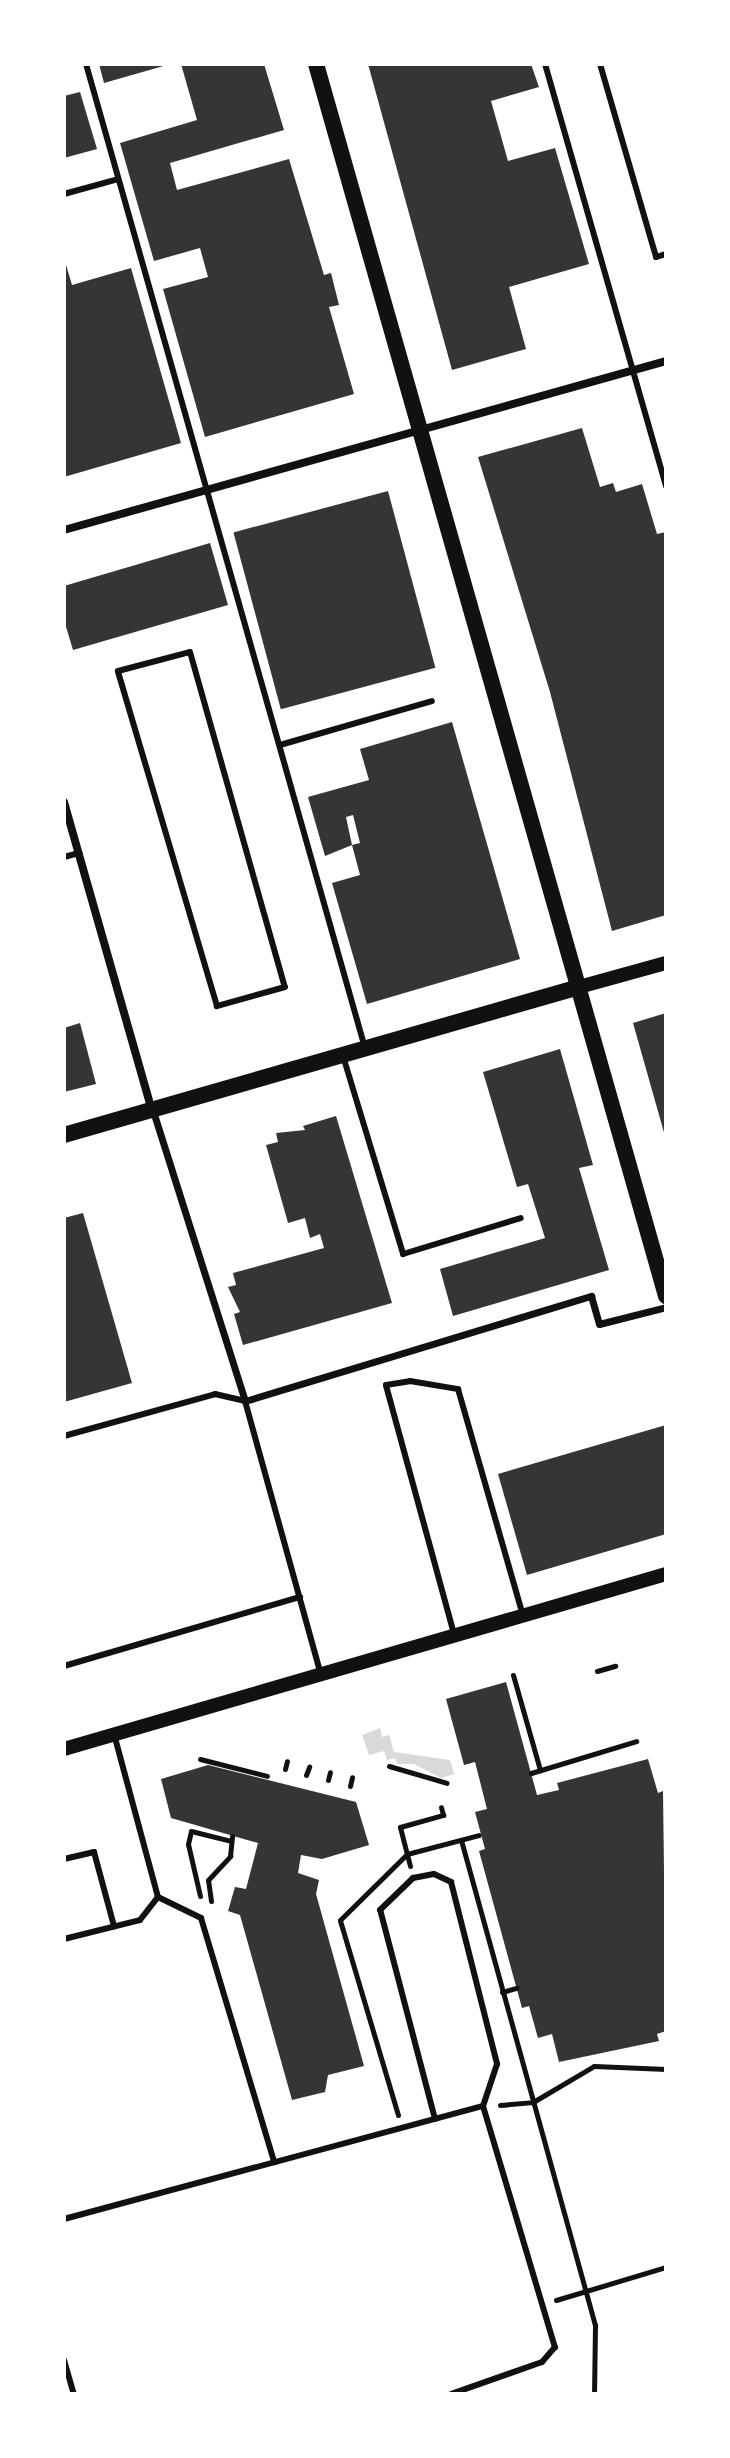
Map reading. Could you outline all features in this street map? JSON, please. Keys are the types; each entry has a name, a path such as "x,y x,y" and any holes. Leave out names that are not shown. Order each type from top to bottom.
{"main road":[{"path":"316,64 666,1296"},
{"path":"64,1135 579,987"}],"street":[{"path":"64,530 666,361"},
{"path":"64,802 153,1111 245,1401 591,1296 599,1324 666,1307"},
{"path":"579,987 666,963"},
{"path":"64,1749 666,1574"}],"lane":[{"path":"86,64 365,1048"},
{"path":"545,64 666,486"},
{"path":"600,64 656,257 666,254"},
{"path":"64,194 118,179"},
{"path":"190,652 285,987 217,1006 174,865 118,671 190,652"},
{"path":"280,745 432,701"},
{"path":"64,857 79,853"},
{"path":"343,1056 403,1254 521,1218"},
{"path":"455,1636 386,1385 410,1381 458,1389 523,1616"},
{"path":"64,1436 215,1394 245,1401 321,1675"},
{"path":"64,1666 300,1597"},
{"path":"114,1734 158,1897 201,1918 274,2162"},
{"path":"64,1859 94,1852 114,1926"},
{"path":"435,2119 380,1910 413,1878 444,1875 451,1882 497,2064 483,2106 555,2347 542,2362 451,2394"},
{"path":"64,1939 140,1920 158,1897"},
{"path":"64,2219 483,2106"},
{"path":"64,2360 74,2394"}],"path":[{"path":"597,1671 615,1666"},
{"path":"513,1675 540,1770"},
{"path":"531,1773 636,1741"},
{"path":"200,1759 267,1776"},
{"path":"285,1769 287,1761"},
{"path":"389,1766 447,1783"},
{"path":"306,1775 309,1767"},
{"path":"328,1780 330,1772"},
{"path":"350,1786 352,1777"},
{"path":"413,1878 400,1827 443,1815 441,1807"},
{"path":"200,1896 188,1844 191,1831 231,1838 230,1856 208,1880 211,1901"},
{"path":"479,1835 461,1840 595,2325 594,2394"},
{"path":"502,1992 516,1988"},
{"path":"483,2106 533,2102 594,2066 666,2069"},
{"path":"544,2304 666,2267"}],"shaded area":[{"path":"380,1728 382,1737 389,1735 394,1752 450,1760 454,1774 441,1778 414,1764 397,1764 395,1758 387,1760 384,1751 369,1755 362,1735"}],"building":[{"path":"99,64 167,64 167,65 104,83"},
{"path":"181,64 264,64 284,130 170,163 177,190 289,159 324,275 331,273 339,305 329,307 354,394 205,437 163,289 208,277 200,248 154,261 120,143 197,120"},
{"path":"368,64 531,64 539,87 491,101 508,161 555,148 589,264 509,287 526,349 452,370"},
{"path":"80,92 97,149 64,158 64,96"},
{"path":"64,258 72,285 131,268 181,443 64,477"},
{"path":"582,428 600,487 613,483 616,492 642,484 657,534 666,532 666,915 612,931 550,692 478,457"},
{"path":"388,491 435,668 281,709 233,532"},
{"path":"210,543 228,605 73,650 64,620 64,586"},
{"path":"452,722 520,959 367,1004 332,883 360,875 352,845 325,856 308,797 369,780 360,749","holes":["353,815 360,843 352,845 346,817"]},
{"path":"666,1013 666,1136 665,1136 633,1023"},
{"path":"80,1023 96,1084 64,1092 64,1028"},
{"path":"560,1049 593,1165 579,1168 609,1270 453,1316 440,1269 545,1238 528,1184 517,1187 483,1072"},
{"path":"336,1116 392,1303 243,1345 234,1314 240,1312 228,1287 236,1285 233,1273 324,1248 320,1234 310,1238 305,1218 288,1223 266,1145 278,1142 276,1133 305,1130 303,1126"},
{"path":"83,1213 132,1383 64,1402 64,1218"},
{"path":"666,1425 666,1534 527,1575 498,1474"},
{"path":"506,1682 537,1795 559,1790 557,1783 648,1759 658,1793 663,1791 666,2031 657,2034 659,2041 559,2062 552,2034 538,2038 529,2006 522,2008 479,1851 485,1849 475,1812 487,1809 475,1762 464,1765 446,1699"},
{"path":"208,1765 356,1802 369,1845 322,1859 301,1855 298,1873 319,1880 316,1894 364,2066 328,2075 325,2092 292,2100 240,1915 228,1911 235,1887 246,1889 258,1843 171,1818 161,1779"}]}
